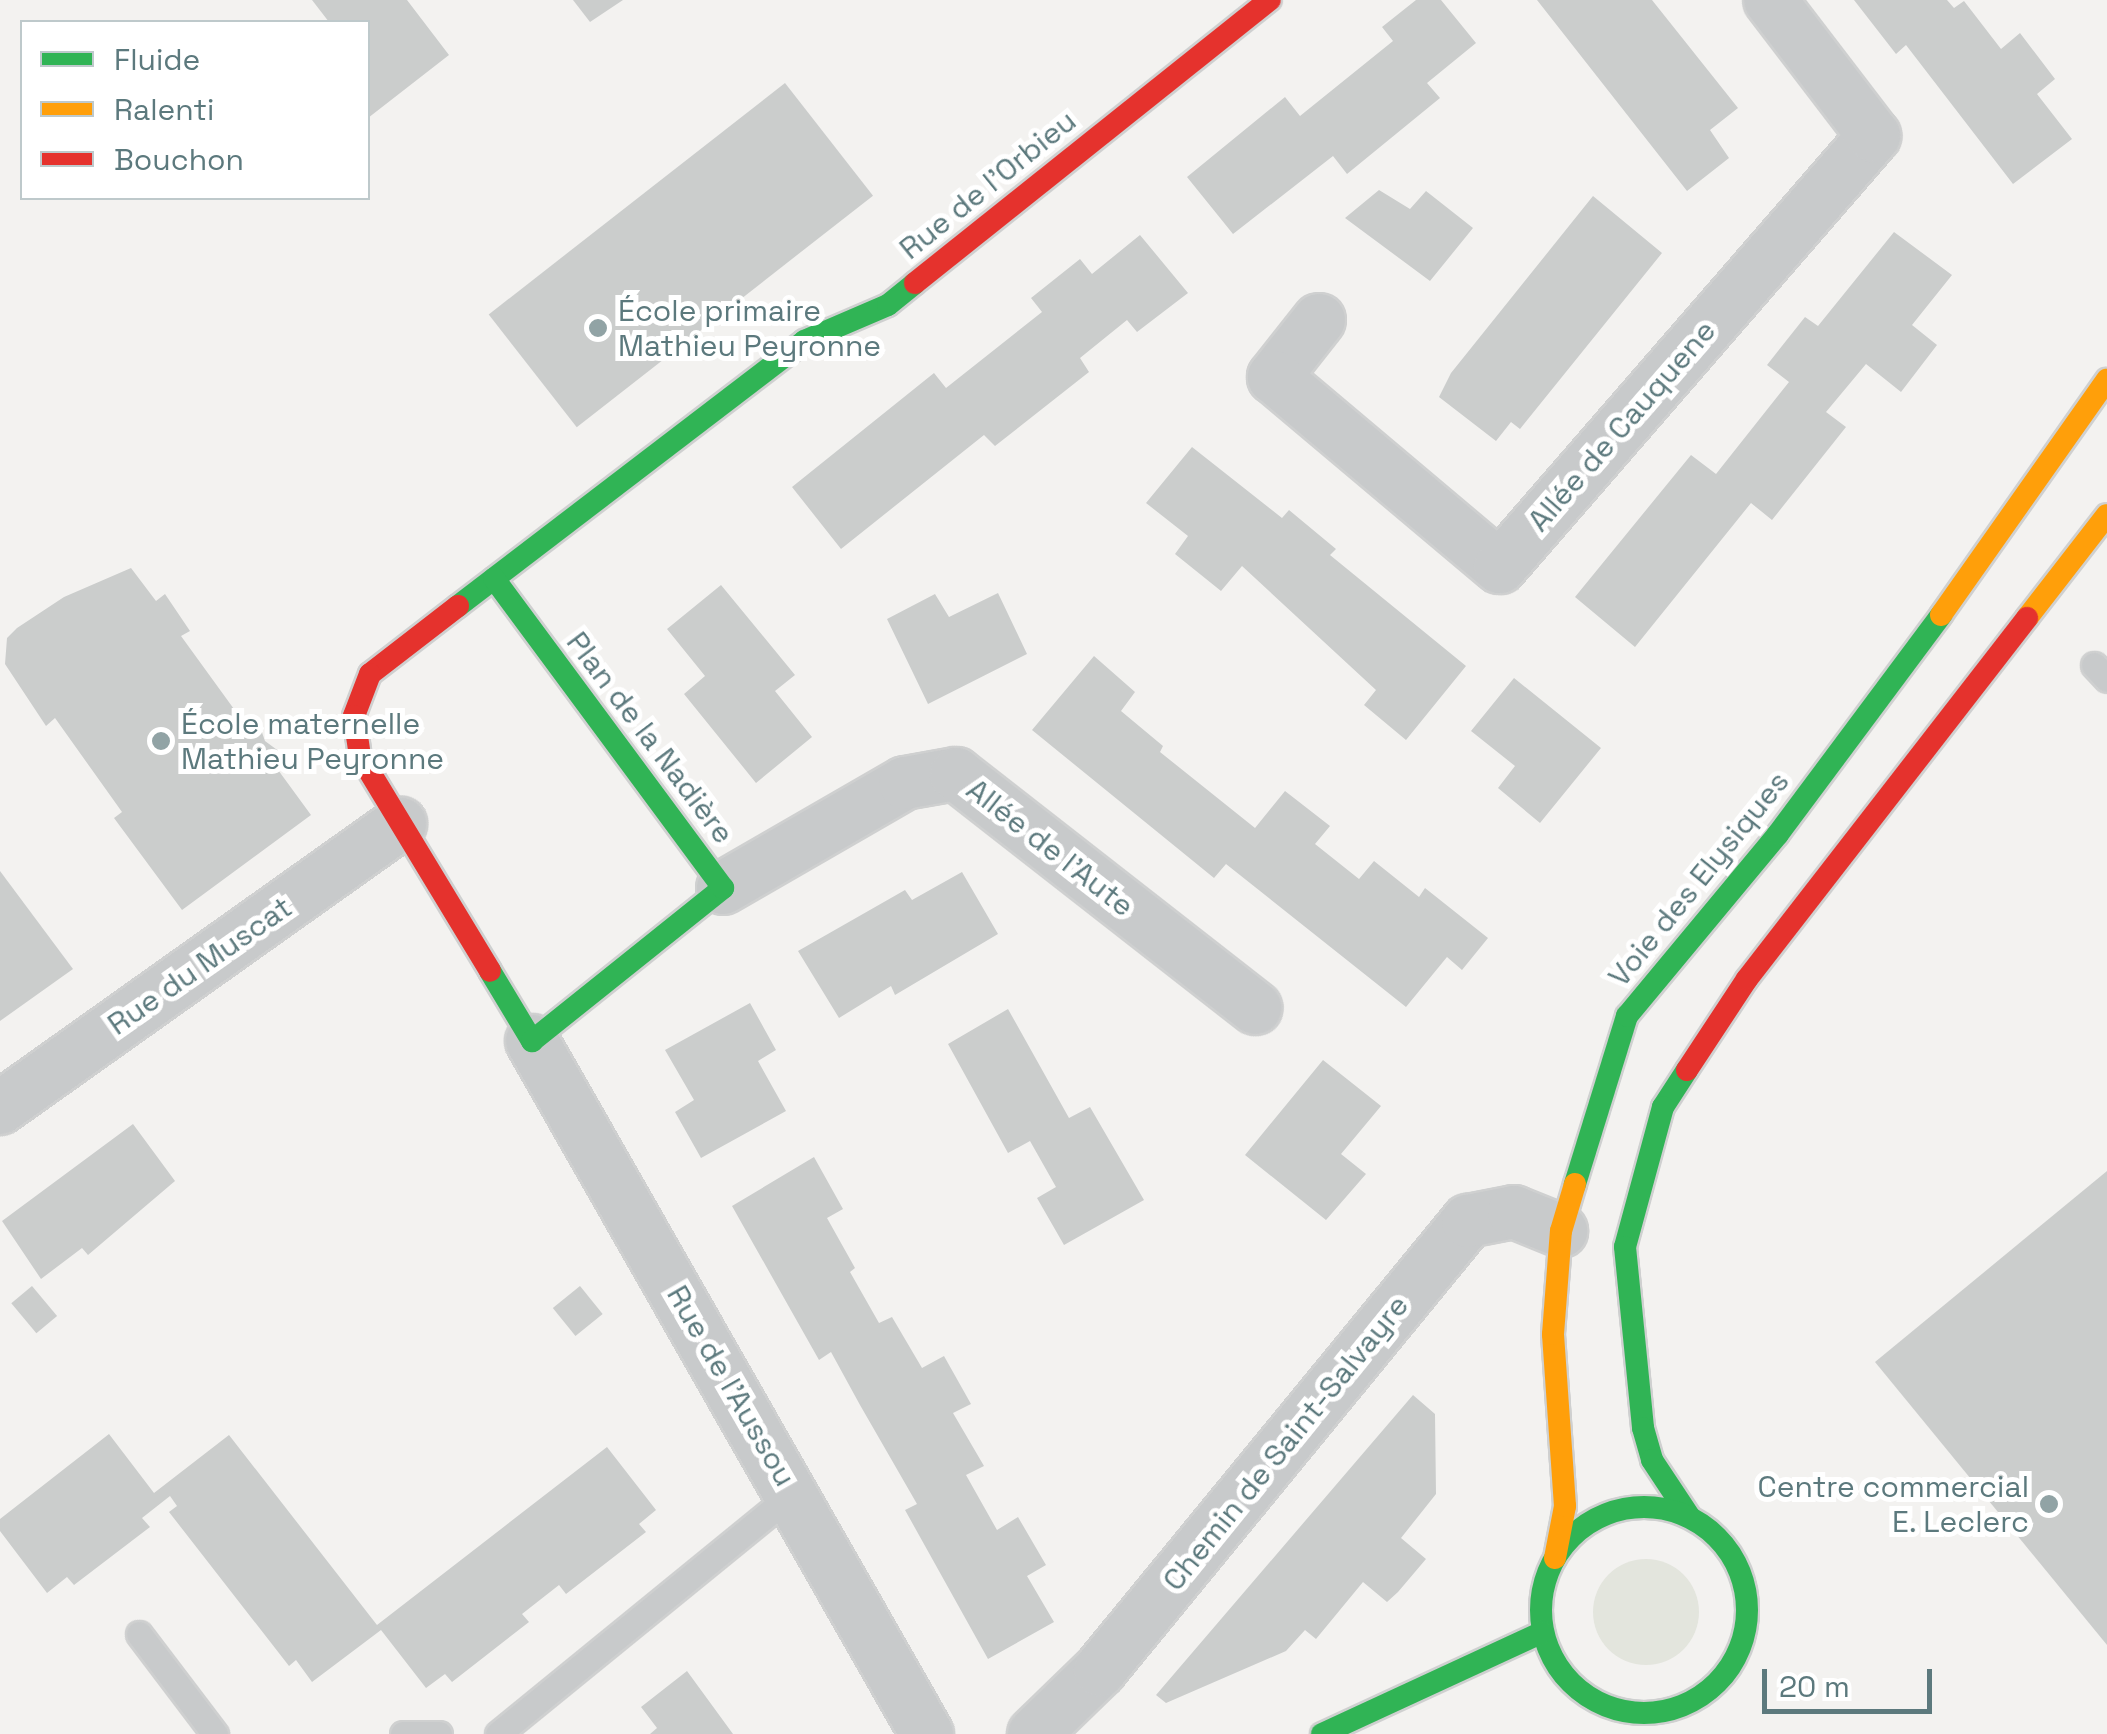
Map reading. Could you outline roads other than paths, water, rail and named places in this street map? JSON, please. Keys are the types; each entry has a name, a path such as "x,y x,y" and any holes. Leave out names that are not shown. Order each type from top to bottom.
{"street":[{"name":"Allée de Cauquene","path":"1319,320 1274,377 1500,567 1874,136 1770,0"},
{"name":"Rue de l'Orbieu","path":"494,578 804,341 888,305 1253,5"},
{"name":"Voie des Elysiques","path":"1555,1558 1565,1506 1553,1334 1560,1231 1627,1016 1778,834 2052,465 2107,380"},
{"path":"1712,1719 1748,1616 1746,1587 1718,1537 1688,1516 1652,1460 1642,1428 1625,1247 1663,1107 1747,979 2107,516"},
{"path":"494,578 370,674 354,716 360,756 532,1040"},
{"name":"Plan de la Nadière","path":"494,578 723,888 532,1040"},
{"name":"Allée de l'Aute","path":"723,888 905,783 956,774 1256,1008"},
{"name":"Rue du Muscat","path":"0,1108 400,824"},
{"name":"Rue de l'Aussou","path":"532,1040 927,1734"},
{"name":"Chemin de Saint-Salvayre","path":"1034,1734 1100,1670 1468,1220 1514,1212 1560,1231"},
{"path":"1688,1516 1629,1508 1596,1519 1555,1558 1544,1586 1543,1632 1576,1688 1606,1706 1638,1713 1674,1709 1726,1672"},
{"path":"1322,1734 1543,1632"},
{"path":"1606,1706 1621,1734"}],"lane":[{"path":"498,1734 793,1493"},
{"path":"139,1634 214,1734"},
{"path":"403,1734 439,1734"}],"place":[{"name":"École primaire Mathieu Peyronne","path":"598,328"},
{"name":"École maternelle Mathieu Peyronne","path":"161,741"},
{"name":"Centre commercial E. Leclerc","path":"2049,1504"}]}
